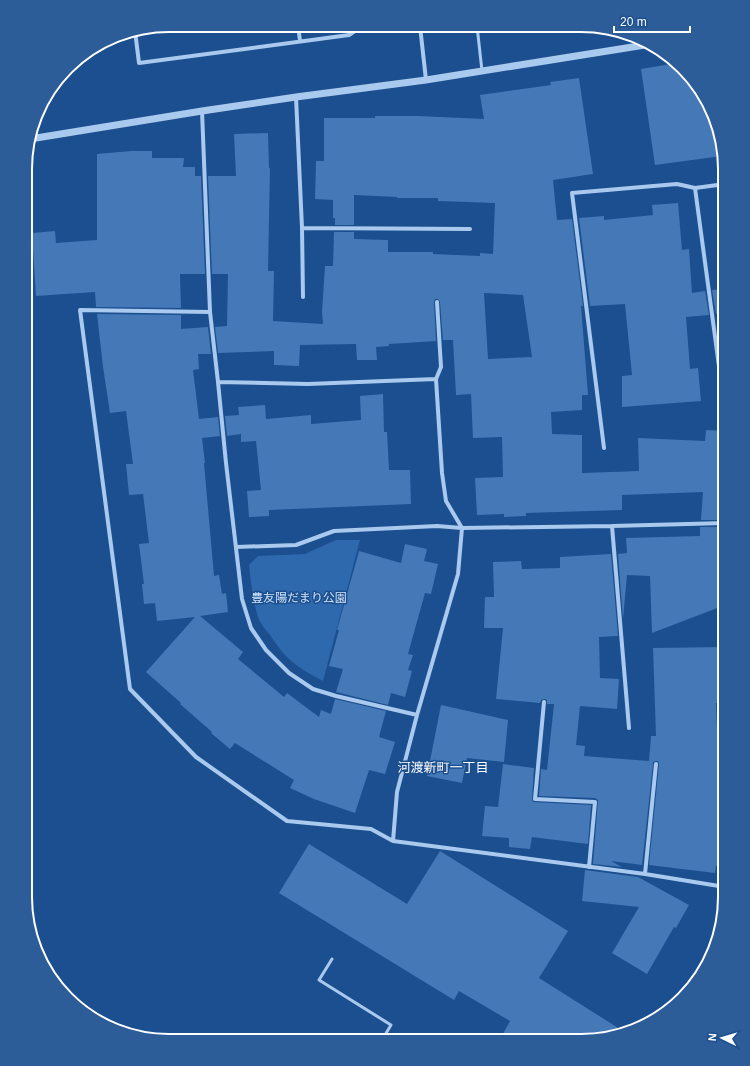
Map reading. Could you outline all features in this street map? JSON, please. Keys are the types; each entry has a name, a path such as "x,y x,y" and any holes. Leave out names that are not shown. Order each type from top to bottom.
{"street":[{"path":"299,32 300,41"},
{"path":"136,36 139,63 350,35 354,32"},
{"path":"421,32 426,80"},
{"path":"36,138 202,111 426,80 640,46"},
{"path":"296,97 302,228 303,297"},
{"path":"202,111 210,312 242,599 251,628 266,650 289,673 313,689 336,696 417,715"},
{"path":"604,448 572,193 677,184 695,188 718,185"},
{"path":"695,188 718,359"},
{"path":"302,228 470,229"},
{"path":"393,840 397,792 417,715 458,574 462,528 446,501 442,473 436,378 441,367 437,302"},
{"path":"210,312 80,310 130,689 196,757 287,820 371,829 393,840 645,874 718,886"},
{"path":"218,382 308,384 436,378"},
{"path":"236,547 296,545 334,531 437,526 462,528 718,523"},
{"path":"612,526 629,728"},
{"path":"544,702 535,799 595,802 589,867"},
{"path":"645,874 656,764"}],"lane":[{"path":"478,32 482,71"},
{"path":"332,959 319,980 391,1025 386,1034"}],"green space":[{"name":"豊友陽だまり公園","path":"336,540 360,540 323,681 306,672 287,657 261,624 251,586 249,565 258,556 305,554"}],"building":[{"path":"669,64 678,72 695,93 704,109 711,125 717,157 655,165 641,69"},
{"path":"579,78 593,174 553,180 557,220 572,219 583,306 581,306 588,395 582,395 582,410 551,412 552,434 582,435 582,473 639,471 638,438 705,441 706,430 718,431 718,520 701,520 703,492 622,495 622,510 526,513 526,516 504,517 504,514 477,515 475,478 503,477 502,437 473,438 471,394 456,395 453,340 443,340 440,302 438,299 435,299 434,302 436,341 389,344 389,346 376,347 377,360 357,360 356,344 300,345 299,366 274,365 274,351 218,353 215,327 227,326 228,274 212,274 208,176 236,176 234,134 268,133 270,168 268,271 274,271 273,321 323,324 322,312 325,266 333,266 334,232 354,232 354,239 388,240 388,252 433,252 433,254 480,256 480,253 493,254 495,203 438,201 438,198 397,198 354,195 354,225 335,225 335,218 333,218 333,200 315,199 316,161 324,161 324,118 418,116 484,119 480,95 551,85 550,82","holes":["484,293 523,295 532,357 488,359"]},
{"path":"152,151 152,158 184,158 183,167 195,167 195,176 201,176 205,274 180,274 181,308 96,307 95,292 36,296 32,233 55,231 56,243 97,240 97,154"},
{"path":"678,203 682,250 689,249 692,293 705,291 709,315 686,317 690,369 698,368 701,401 622,407 622,376 632,375 625,304 590,306 579,218 604,216 604,220 653,215 652,205"},
{"path":"712,290 718,290 718,314 716,314"},
{"path":"97,314 181,315 181,329 208,327 211,354 198,354 199,369 193,370 199,419 218,417 220,436 202,438 214,576 219,575 222,594 226,593 228,612 200,616 243,652 238,659 284,697 287,693 319,717 321,710 331,714 335,699 386,711 379,737 395,742 385,774 369,770 355,813 314,799 290,788 294,780 235,743 230,749 146,672 195,617 157,621 155,603 144,604 142,584 144,584 139,544 149,543 143,494 129,495 126,464 133,464 126,411 110,413"},
{"path":"383,394 384,432 387,432 389,470 410,470 411,504 269,510 269,516 249,517 247,491 261,490 256,441 241,442 241,434 227,436 225,416 239,415 238,407 265,405 266,419 311,415 311,424 361,420 360,396"},
{"path":"700,527 718,527 718,608 652,633 650,576 627,575 623,619 618,554 627,553 626,538 700,536"},
{"path":"405,544 427,549 424,561 438,564 431,594 425,593 408,654 413,655 408,670 412,671 405,697 391,693 388,705 336,692 343,669 329,666 339,630 337,630 359,551 401,563"},
{"path":"611,554 618,636 599,637 600,678 619,679 617,709 580,706 576,745 585,746 584,756 649,761 651,736 656,736 653,648 718,647 718,703 716,703 718,756 718,866 716,866 715,873 649,865 659,764 658,761 653,762 642,865 611,861 622,867 593,864 598,800 595,798 539,796 541,769 547,770 554,704 547,704 547,700 545,699 541,700 540,703 496,699 503,628 484,628 485,597 494,597 493,562 521,561 522,569 560,568 560,557"},
{"path":"441,705 508,720 504,762 467,758 462,783 427,776"},
{"path":"503,764 534,768 533,802 591,805 588,844 532,837 530,849 509,847 509,838 482,836 485,806 498,807"},
{"path":"309,844 407,904 440,851 568,931 539,978 619,1028 599,1033 581,1034 503,1034 510,1021 459,991 454,1000 279,893"},
{"path":"585,870 638,877 689,905 676,928 674,927 647,974 612,953 639,907 582,901"}],"district":[{"name":"河渡新町一丁目","path":"443,767"}]}
